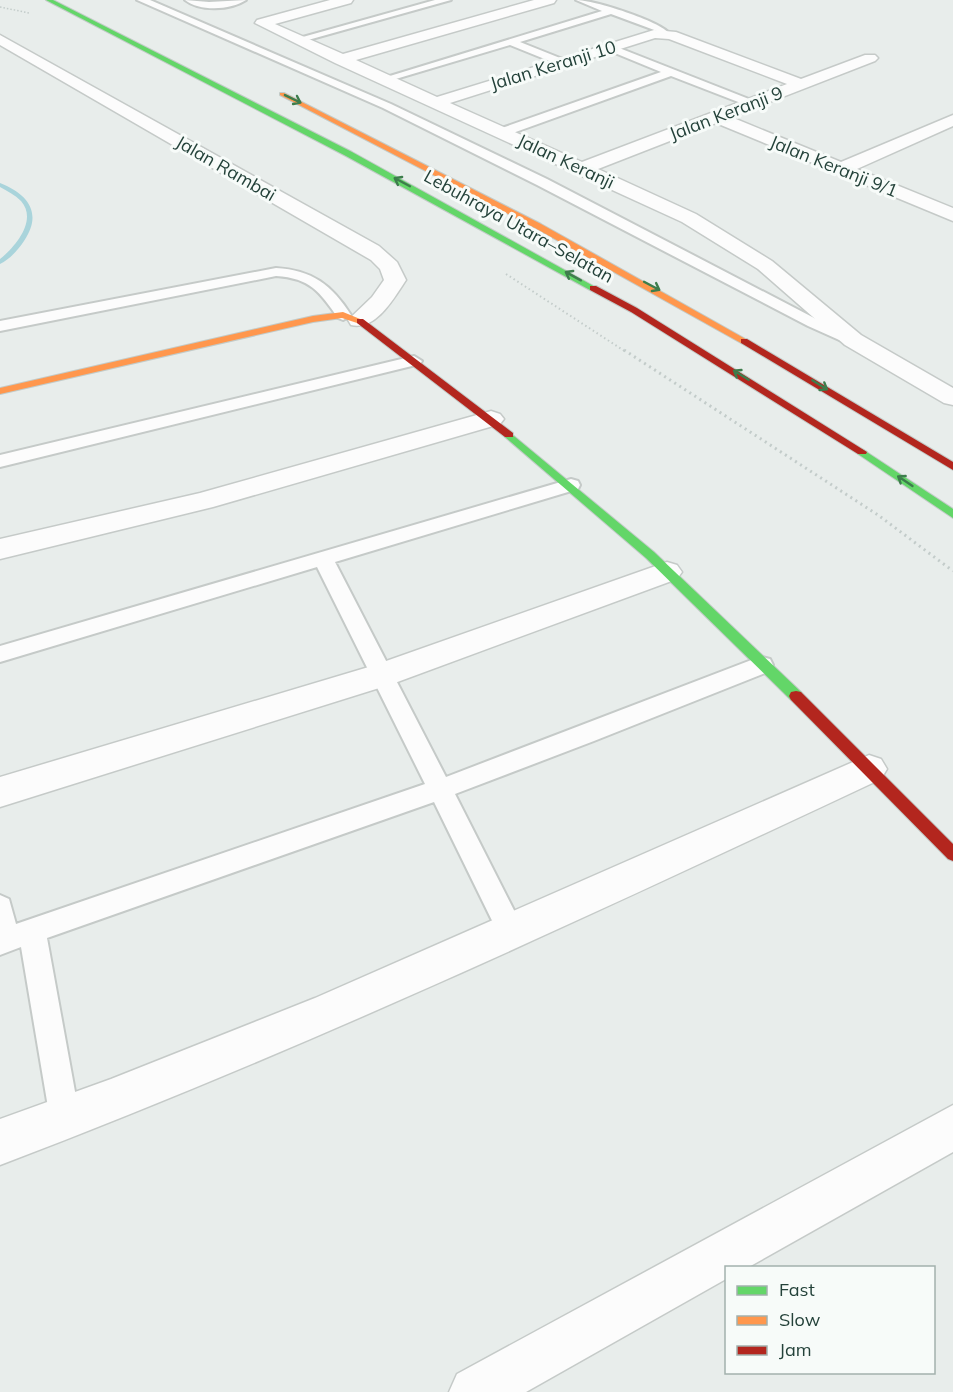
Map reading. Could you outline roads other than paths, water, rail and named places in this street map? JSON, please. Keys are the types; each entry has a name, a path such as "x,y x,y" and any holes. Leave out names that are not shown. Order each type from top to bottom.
{"main road":[{"name":"Lebuhraya Utara–Selatan","path":"49,0 349,154 634,310 848,443 953,514"},
{"name":"Lebuhraya Utara–Selatan","path":"270,88 408,157 678,300 953,467"},
{"path":"0,391 313,319 351,318 414,361 491,419 571,485 667,572 953,854"}],"street":[{"name":"Jalan Keranji","path":"346,0 262,22 340,60 689,218 729,240 765,265 853,340 953,398"},
{"path":"340,60 547,0"},
{"name":"Jalan Keranji 10","path":"436,102 649,35 668,35"},
{"path":"668,35 800,84"},
{"name":"Jalan Rambai","path":"0,39 8,51 352,239 384,261 393,272 394,280 380,302 351,318"},
{"name":"Jalan Keranji 9","path":"582,169 870,58"},
{"name":"Jalan Keranji 9/1","path":"715,117 953,215"},
{"path":"842,169 953,120"},
{"path":"0,549 203,501 491,419"},
{"path":"0,792 381,675 667,572"},
{"path":"0,1142 65,1119 288,1028 512,932 869,769"},
{"path":"475,1392 953,1126"}],"lane":[{"path":"142,0 429,126 813,323 853,340"},
{"path":"190,0 212,6 241,0"},
{"path":"297,40 446,0"},
{"path":"581,0 661,28 668,35"},
{"path":"385,80 612,11"},
{"path":"512,42 561,62"},
{"path":"609,47 750,103"},
{"path":"503,132 671,72"},
{"path":"0,326 276,272 291,273 312,279 326,289 351,318"},
{"path":"0,461 414,361"},
{"path":"0,654 324,560 571,485"},
{"path":"324,560 512,932"},
{"path":"12,938 441,789 586,735 762,665"},
{"path":"0,907 12,938 65,1119"}],"waterway":[{"path":"0,185 22,198 29,213 29,222 23,237 0,262"}]}
